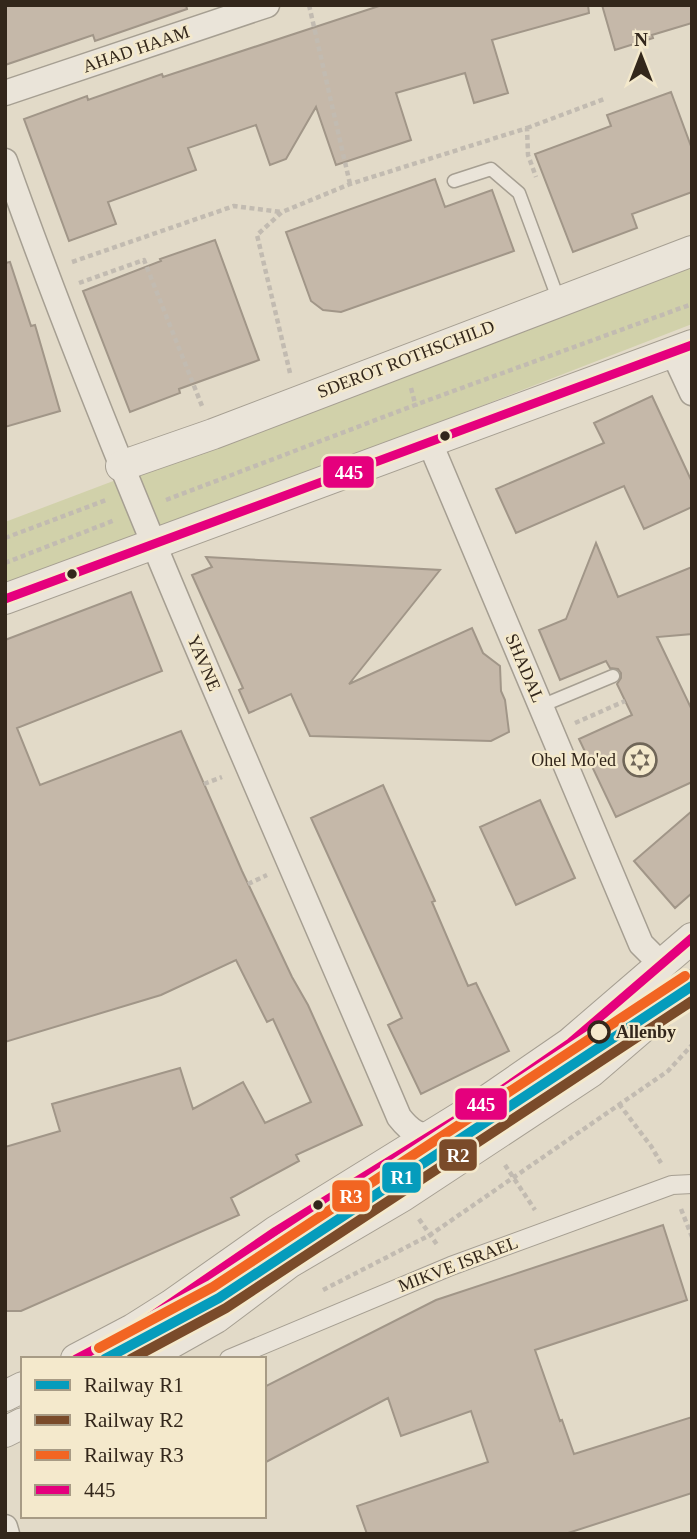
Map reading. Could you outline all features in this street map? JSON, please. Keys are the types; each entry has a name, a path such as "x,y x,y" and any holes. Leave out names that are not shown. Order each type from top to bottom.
{"street":[{"name":"AHAD HAAM","path":"5,93 255,7"},
{"name":"YAVNE","path":"5,161 48,282 152,543 399,1118 416,1134 438,1133"},
{"name":"SDEROT ROTHSCHILD","path":"121,466 213,434 692,251"},
{"path":"5,599 682,348 692,393"},
{"name":"SHADAL","path":"430,443 641,944 655,958 666,960"},
{"path":"80,1357 142,1323 204,1283 276,1231 438,1133 570,1043 692,938"},
{"path":"147,1357 216,1318 289,1263 403,1196 591,1072 692,985"},
{"name":"MIKVE ISRAEL","path":"234,1357 451,1266 672,1185 692,1184"},
{"path":"5,1396 21,1388"},
{"path":"5,1432 21,1424"},
{"path":"5,1527 7,1534"}],"lane":[{"path":"454,181 491,169 519,193 559,301"},
{"path":"541,706 613,676"}],"path":[{"path":"309,5 350,184"},
{"path":"527,128 604,99"},
{"path":"297,401 257,235 282,212 350,184 472,146"},
{"path":"48,282 234,206 282,212"},
{"path":"48,282 144,260 213,434"},
{"path":"5,563 415,405 692,304"},
{"path":"399,362 430,443"},
{"path":"552,733 625,701"},
{"path":"319,1292 430,1235 667,1071 692,1045"},
{"path":"514,1178 548,1230"},
{"path":"403,1196 451,1266"}],"green space":[{"path":"692,262 692,324 5,591 5,522"}],"building":[{"path":"5,5 186,5 187,9 95,41 93,35 5,65"},
{"path":"382,5 588,5 589,13 492,40 508,93 474,103 465,73 396,93 411,140 336,165 316,107 286,159 270,165 256,125 188,148 196,170 108,202 116,224 69,241 24,119 87,96 88,100 162,74 163,77"},
{"path":"602,5 692,5 692,23 615,50"},
{"path":"671,92 692,149 692,192 632,214 637,228 573,252 535,154 611,126 607,115"},
{"path":"435,179 445,207 492,190 514,251 341,312 323,310 311,301 286,232"},
{"path":"215,240 259,360 179,389 180,393 130,412 83,291"},
{"path":"10,262 31,326 35,325 60,411 5,427 5,263"},
{"path":"652,396 692,482 692,507 644,529 624,486 516,533 496,489 604,443 594,423"},
{"path":"596,543 618,597 692,567 692,634 657,637 692,710 692,782 616,817 579,739 632,715 617,684 621,673 618,669 610,668 606,661 560,680 539,630 566,619"},
{"path":"206,557 440,570 349,684 472,628 483,653 500,666 501,691 505,700 509,732 491,741 310,736 291,694 249,713 239,690 243,688 192,575 212,567"},
{"path":"131,592 162,671 17,728 40,785 181,731 242,871 308,1005 362,1125 296,1155 299,1161 231,1198 239,1215 21,1311 5,1311 5,1147 60,1131 52,1104 180,1068 193,1109 243,1082 265,1123 311,1102 273,1019 267,1022 236,960 161,995 5,1042 5,640"},
{"path":"383,785 435,901 432,902 468,986 476,983 509,1051 421,1094 388,1025 402,1018 311,818"},
{"path":"540,800 575,878 516,905 480,827"},
{"path":"692,811 692,893 675,908 634,861"},
{"path":"663,1225 687,1300 535,1350 574,1454 692,1417 692,1493 565,1534 367,1534 357,1506 488,1462 471,1411 401,1436 388,1398 266,1462 266,1386 436,1300"}],"rail line":[{"name":"R3","path":"99,1348 213,1287 685,976"},
{"name":"R1","path":"109,1357 219,1298 692,986"},
{"name":"R2","path":"135,1357 226,1308 692,1001"}],"transit line":[{"name":"445","path":"5,599 692,345"},
{"name":"445","path":"80,1357 133,1329 276,1231 483,1103 570,1043 692,938"}],"place":[{"name":"Ohel Mo'ed","path":"640,760"},
{"name":"Allenby","path":"599,1032"}]}
